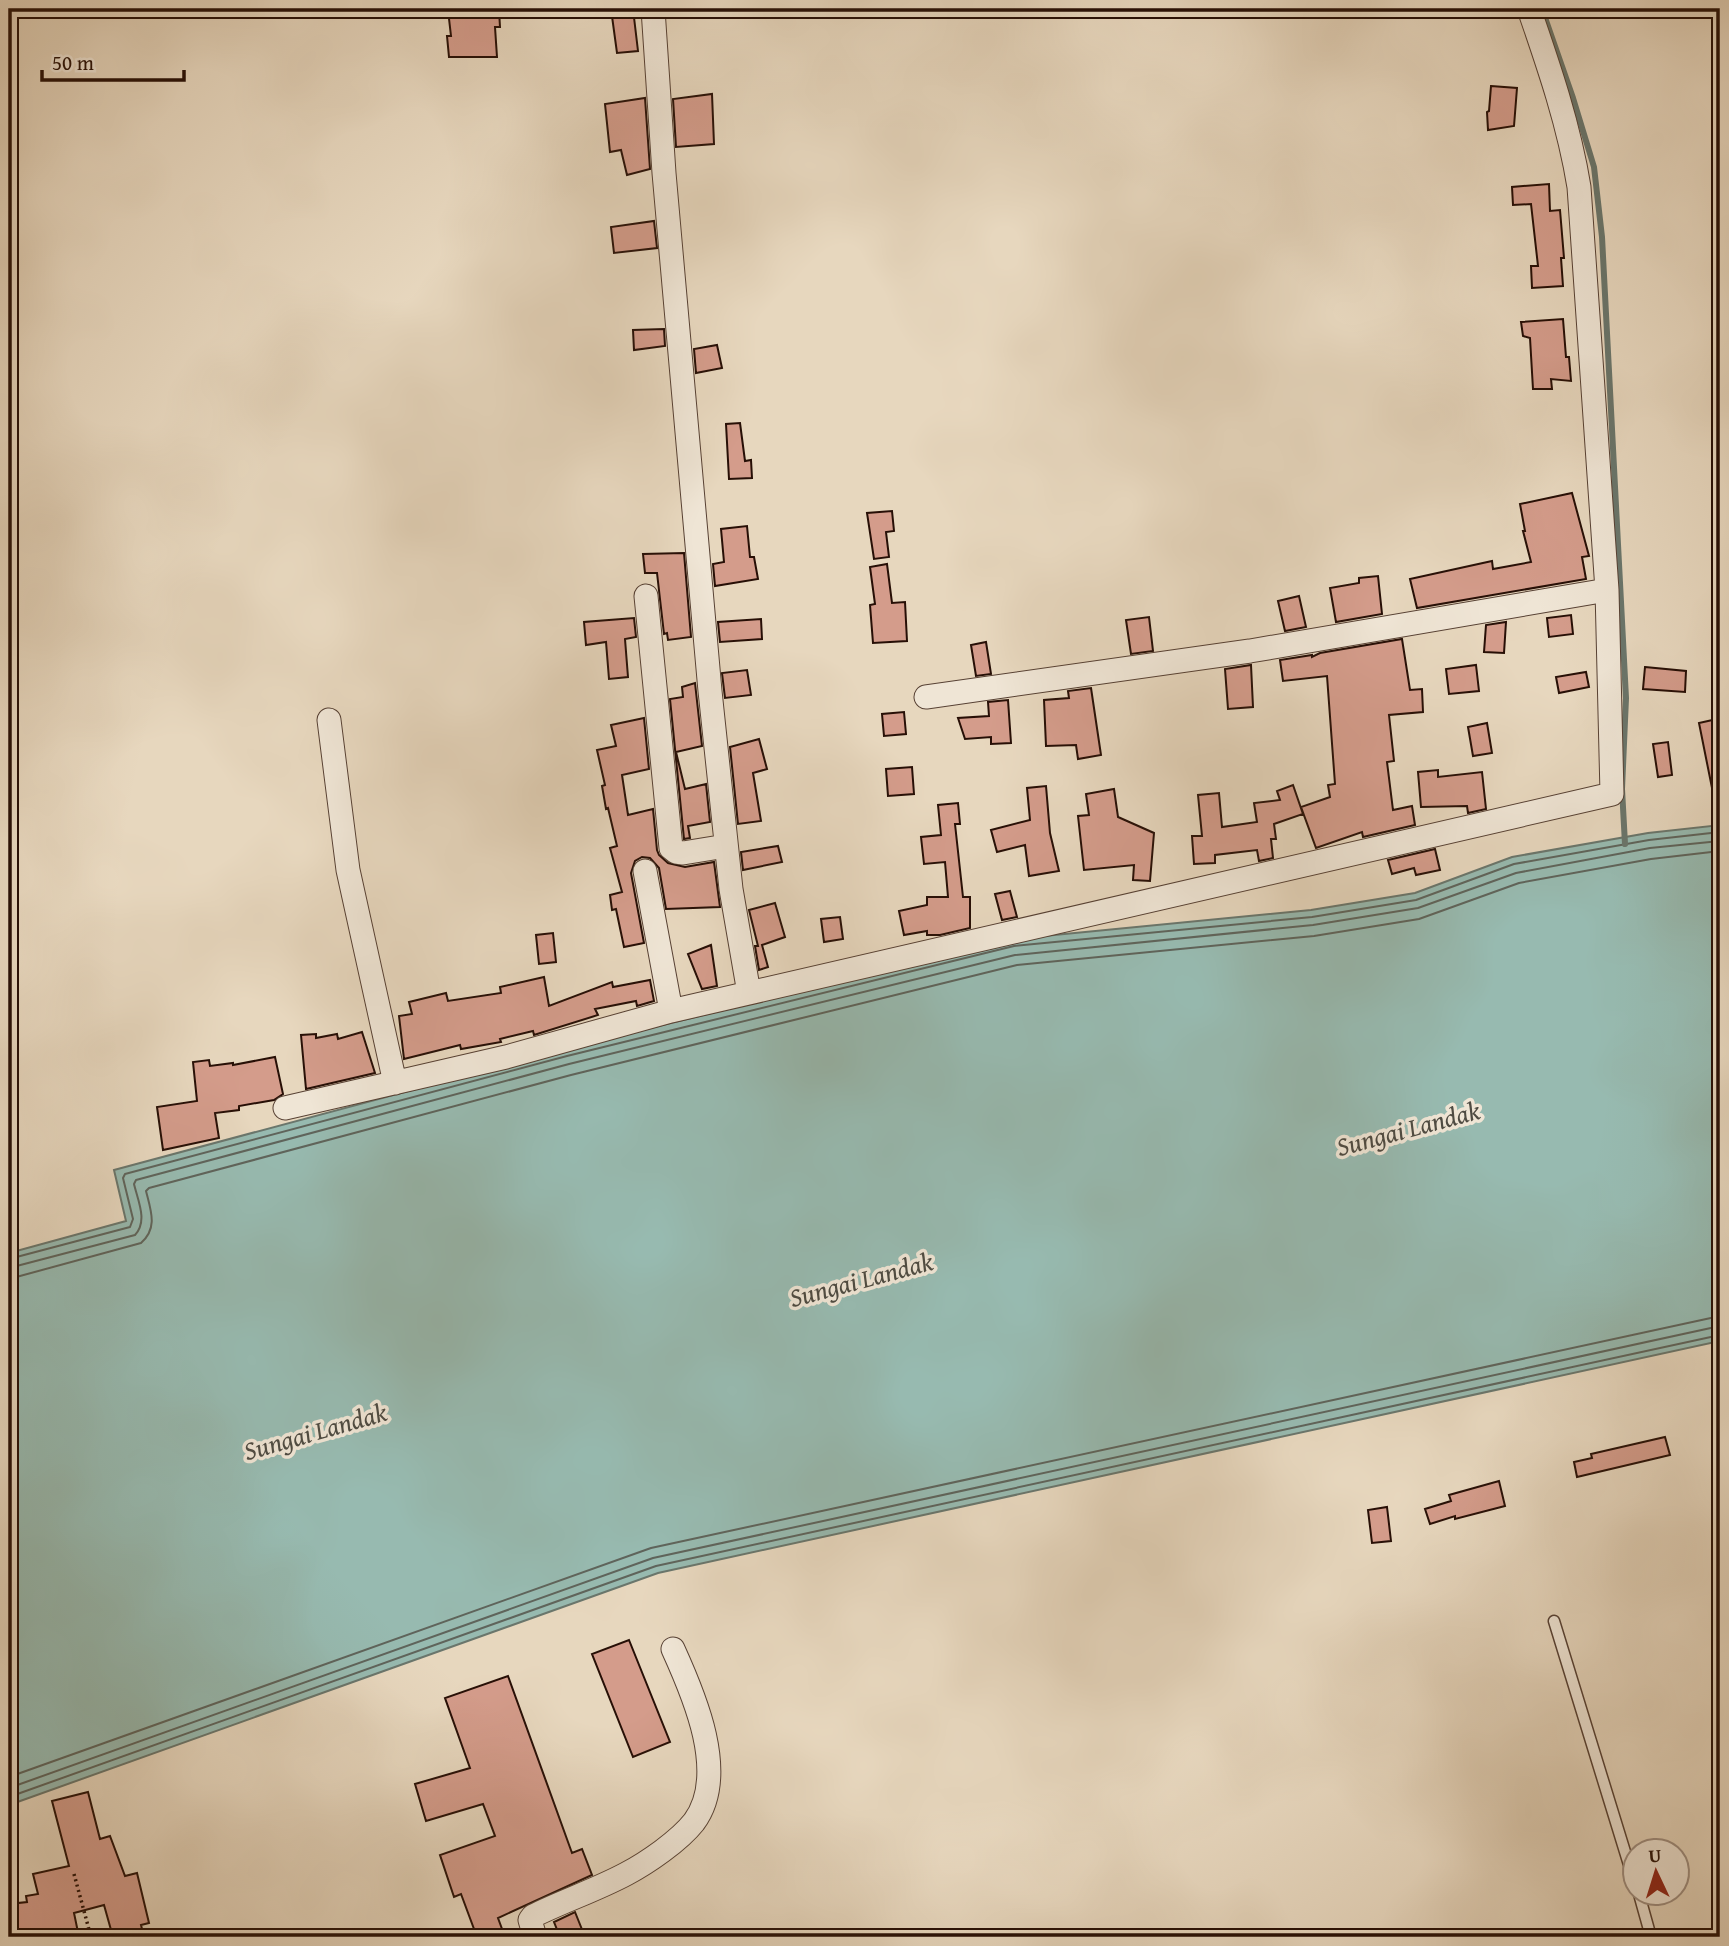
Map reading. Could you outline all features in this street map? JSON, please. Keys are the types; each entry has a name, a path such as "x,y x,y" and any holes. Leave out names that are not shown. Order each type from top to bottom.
{"street":[{"path":"653,9 710,691 731,889 749,993"},
{"path":"285,1108 506,1057 671,1011 1612,794 1607,590 1579,187 1560,103 1529,9"},
{"path":"926,697 1250,651 1607,590"},
{"path":"646,596 671,848 682,853 726,846"},
{"path":"329,720 348,870 395,1083"},
{"path":"645,871 671,1011"},
{"path":"535,1937 530,1920 533,1916 625,1874 652,1858 694,1822 707,1792 707,1749 694,1695 673,1649"}],"lane":[{"path":"1554,1621 1621,1838"},
{"path":"1643,1908 1651,1937"}],"path":[{"path":"74,1874 91,1937"}],"water":[{"name":"Sungai Landak","path":"1720,825 1720,1341 658,1573 9,1805 9,1253 126,1221 114,1170 565,1049 1013,939 1311,910 1415,893 1512,857 1648,833"}],"building":[{"path":"611,9 633,9 638,51 617,53"},
{"path":"448,10 499,10 500,27 495,27 497,57 449,57 447,36 451,36"},
{"path":"1491,86 1517,88 1514,126 1488,130 1487,112"},
{"path":"712,94 714,144 676,147 673,99"},
{"path":"645,98 650,169 627,175 621,150 610,152 605,104"},
{"path":"1549,184 1550,211 1560,210 1564,258 1561,258 1563,286 1532,288 1531,266 1538,266 1531,204 1513,205 1512,187"},
{"path":"654,221 657,248 614,253 611,227"},
{"path":"1563,319 1571,381 1551,379 1552,389 1533,389 1530,338 1523,336 1521,322"},
{"path":"664,329 665,346 634,350 633,330"},
{"path":"717,345 722,368 696,373 694,349"},
{"path":"740,423 745,461 751,460 752,478 729,479 726,424"},
{"path":"1572,493 1589,556 1582,557 1586,579 1417,608 1410,579 1492,561 1493,569 1531,562 1520,504"},
{"path":"892,511 894,531 886,532 889,557 874,559 867,513"},
{"path":"747,526 750,557 754,557 758,579 715,586 713,564 724,562 721,529"},
{"path":"684,553 691,637 668,640 667,633 664,634 657,573 645,573 643,554"},
{"path":"887,564 892,603 905,602 907,641 873,643 870,605 875,604 870,567"},
{"path":"1378,576 1382,614 1336,622 1330,588 1359,583 1359,578"},
{"path":"1299,596 1306,627 1285,631 1278,601"},
{"path":"1571,615 1573,634 1549,637 1547,618"},
{"path":"1149,617 1153,651 1131,654 1126,620"},
{"path":"634,618 636,637 625,639 628,677 609,679 606,642 586,645 584,622"},
{"path":"761,619 762,639 720,642 718,622"},
{"path":"1506,622 1504,653 1484,652 1486,625"},
{"path":"1402,639 1410,690 1422,689 1423,712 1389,715 1394,761 1387,762 1393,810 1412,806 1415,825 1363,837 1362,832 1316,848 1301,807 1330,797 1328,785 1335,784 1327,676 1283,681 1280,660 1312,657 1320,653"},
{"path":"986,642 991,674 976,676 971,645"},
{"path":"1251,665 1253,707 1228,709 1225,669"},
{"path":"1476,665 1479,691 1449,694 1446,669"},
{"path":"1645,667 1686,671 1685,692 1643,689"},
{"path":"747,670 751,695 725,698 722,673"},
{"path":"1586,672 1589,687 1559,693 1556,677"},
{"path":"695,683 702,746 676,752 685,789 706,784 710,822 688,826 690,838 684,839 670,699 683,697 682,687"},
{"path":"1091,688 1101,755 1078,759 1076,745 1046,746 1044,700 1069,698 1068,691"},
{"path":"1008,700 1011,743 991,744 991,737 965,739 958,718 989,716 988,702"},
{"path":"904,712 906,734 884,736 882,714"},
{"path":"644,718 649,769 622,775 628,815 653,809 657,850 668,863 685,867 714,862 720,907 666,909 659,868 650,858 642,857 635,861 631,873 644,943 624,947 616,909 612,910 610,895 622,892 610,848 617,846 608,808 606,809 602,786 605,785 597,750 616,746 611,725"},
{"path":"1717,719 1720,734 1720,792 1713,793 1699,723"},
{"path":"1487,723 1492,753 1473,756 1468,727"},
{"path":"759,739 767,769 753,773 761,821 738,824 730,747"},
{"path":"1668,742 1672,775 1658,777 1653,744"},
{"path":"912,767 914,794 888,796 886,769"},
{"path":"1438,770 1438,777 1482,772 1486,809 1468,813 1467,806 1421,807 1418,772"},
{"path":"1293,785 1303,814 1274,824 1276,839 1271,839 1273,858 1259,861 1257,850 1215,855 1215,863 1194,864 1192,836 1202,836 1198,795 1219,793 1222,827 1257,822 1254,803 1280,800 1277,791"},
{"path":"1046,786 1050,833 1059,871 1029,876 1025,845 997,852 991,830 1030,820 1027,788"},
{"path":"1114,789 1118,817 1154,833 1150,881 1133,880 1134,865 1084,870 1078,816 1089,815 1086,794"},
{"path":"958,803 960,824 955,824 963,897 970,897 970,928 940,935 927,935 927,931 904,935 899,911 927,905 927,897 948,897 945,862 924,864 921,837 941,835 938,805"},
{"path":"778,846 782,862 743,870 741,852"},
{"path":"1435,849 1440,870 1416,875 1414,868 1392,874 1388,860"},
{"path":"1010,891 1017,917 1002,920 995,894"},
{"path":"775,903 785,937 762,945 768,967 759,970 755,946 758,946 749,910"},
{"path":"840,917 843,939 824,942 821,919"},
{"path":"553,933 556,962 539,964 536,935"},
{"path":"711,945 717,986 702,989 688,954"},
{"path":"544,977 549,1006 612,982 613,987 650,980 654,1001 637,1006 636,1001 595,1009 598,1015 534,1035 533,1031 500,1039 501,1042 461,1049 460,1045 404,1059 399,1016 412,1014 409,1002 446,993 448,1001 501,993 500,987"},
{"path":"362,1032 375,1073 306,1089 301,1035 316,1034 316,1038 337,1034 338,1039"},
{"path":"275,1057 283,1094 274,1100 239,1106 239,1110 215,1113 219,1138 163,1150 157,1107 197,1101 193,1062 209,1060 210,1066 233,1065"},
{"path":"1665,1437 1670,1455 1577,1477 1574,1462 1592,1458 1591,1454"},
{"path":"1499,1481 1505,1506 1430,1524 1425,1509 1451,1501 1449,1495"},
{"path":"1387,1507 1391,1541 1372,1543 1368,1510"},
{"path":"629,1640 670,1742 633,1757 592,1654"},
{"path":"508,1676 572,1853 582,1849 592,1875 498,1918 505,1937 477,1937 461,1894 454,1897 440,1855 495,1836 483,1804 426,1821 415,1784 470,1768 445,1698"},
{"path":"88,1792 100,1839 110,1836 125,1876 137,1873 149,1923 141,1925 144,1937 113,1937 104,1905 74,1913 79,1937 9,1937 9,1904 27,1902 26,1896 38,1894 33,1874 69,1866 52,1801"},
{"path":"575,1912 585,1937 560,1937 554,1922"}],"waterway":[{"path":"1542,9 1594,167 1602,237 1626,698 1622,789 1625,844"}]}
